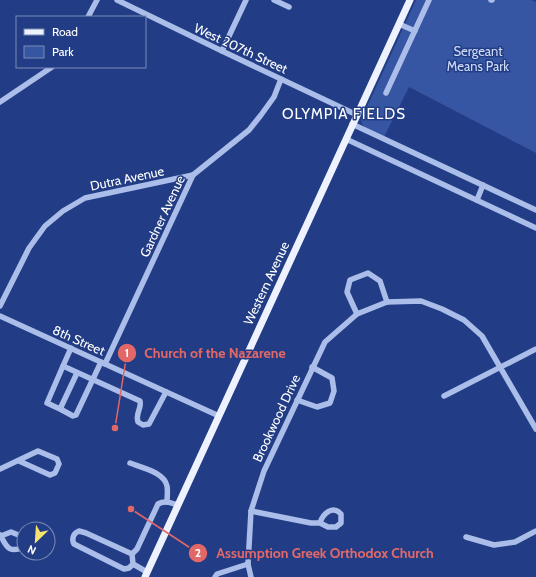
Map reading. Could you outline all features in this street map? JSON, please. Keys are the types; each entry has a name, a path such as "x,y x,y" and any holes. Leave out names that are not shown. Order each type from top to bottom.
{"main road":[{"name":"Western Avenue","path":"146,574 410,0"}],"street":[{"path":"89,16 97,0"},
{"name":"West 207th Street","path":"117,0 222,52 357,115"},
{"path":"222,52 246,0"},
{"path":"274,0 288,7"},
{"path":"386,92 429,0"},
{"path":"399,24 415,31"},
{"path":"0,102 51,68"},
{"name":"Gardner Avenue","path":"62,410 73,416 76,415 103,363 194,175 249,130 274,97 282,79"},
{"path":"352,124 536,210"},
{"path":"346,139 536,228"},
{"name":"Dutra Avenue","path":"0,306 29,248 45,226 63,211 85,198 194,175"},
{"path":"477,200 483,185"},
{"path":"357,314 348,292 350,280 368,273 380,281 387,302"},
{"name":"Brookwood Drive","path":"251,577 248,564 251,511 264,471 325,342 357,314 387,302 421,301 442,308 464,320 482,336 536,429"},
{"name":"8th Street","path":"0,316 219,416"},
{"path":"71,348 47,404 62,410 61,407 77,373"},
{"path":"444,396 536,349"},
{"path":"63,366 140,400 141,407 137,419 138,422 146,425 150,424 168,392"},
{"path":"297,400 317,406 330,403 334,391 332,378 312,367"},
{"path":"0,469 38,451 57,459 59,464 55,473 50,475 19,461"},
{"path":"130,463 160,475 165,480 168,487 168,502"},
{"path":"132,554 137,549 156,508 162,502 168,502 178,506"},
{"path":"251,511 311,523 320,523"},
{"path":"466,536 494,545 514,542 536,530"},
{"path":"132,554 79,531 75,533 72,539 74,544 124,569 129,568 133,564"},
{"path":"16,534 11,532 1,535 5,545 10,549 16,550"},
{"path":"132,554 133,564 146,574"},
{"path":"216,577 217,574 248,564"}],"green space":[{"name":"Sergeant Means Park","path":"416,0 531,0 536,2 536,153 409,87 384,137 370,131 364,126 361,120"}],"place":[{"name":"Church of the Nazarene","path":"115,428"},
{"name":"Assumption Greek Orthodox Church","path":"131,509"}],"district":[{"name":"OLYMPIA FIELDS","path":"344,114"}]}
